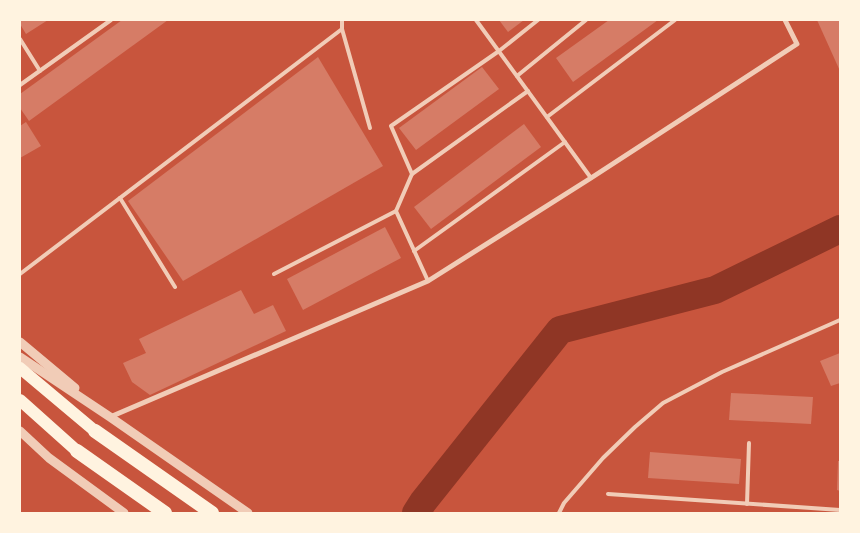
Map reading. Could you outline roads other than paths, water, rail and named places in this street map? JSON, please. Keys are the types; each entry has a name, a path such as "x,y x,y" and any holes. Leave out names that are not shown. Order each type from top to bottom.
{"highway":[{"path":"95,431 212,513"},
{"path":"77,451 165,513"}],"main road":[{"path":"20,368 95,431"},
{"path":"20,400 77,451"}],"street":[{"path":"110,417 428,281 797,44 785,20"},
{"path":"20,342 110,417"},
{"path":"20,357 248,513"},
{"path":"20,431 48,458 124,513"}],"lane":[{"path":"20,85 111,20"},
{"path":"342,20 342,29 370,128"},
{"path":"476,20 591,178"},
{"path":"412,174 391,126 498,51 538,20"},
{"path":"517,76 586,20"},
{"path":"547,117 675,20"},
{"path":"20,274 342,29"},
{"path":"20,39 40,71"},
{"path":"274,274 396,211 412,174 528,91"},
{"path":"414,251 565,142"},
{"path":"120,198 175,287"},
{"path":"396,211 428,281"},
{"path":"559,513 564,502 603,458 663,403 722,372 840,320"},
{"path":"747,504 749,443"},
{"path":"608,494 840,510"}],"waterway":[{"path":"416,513 560,330 715,290 840,229"}]}
